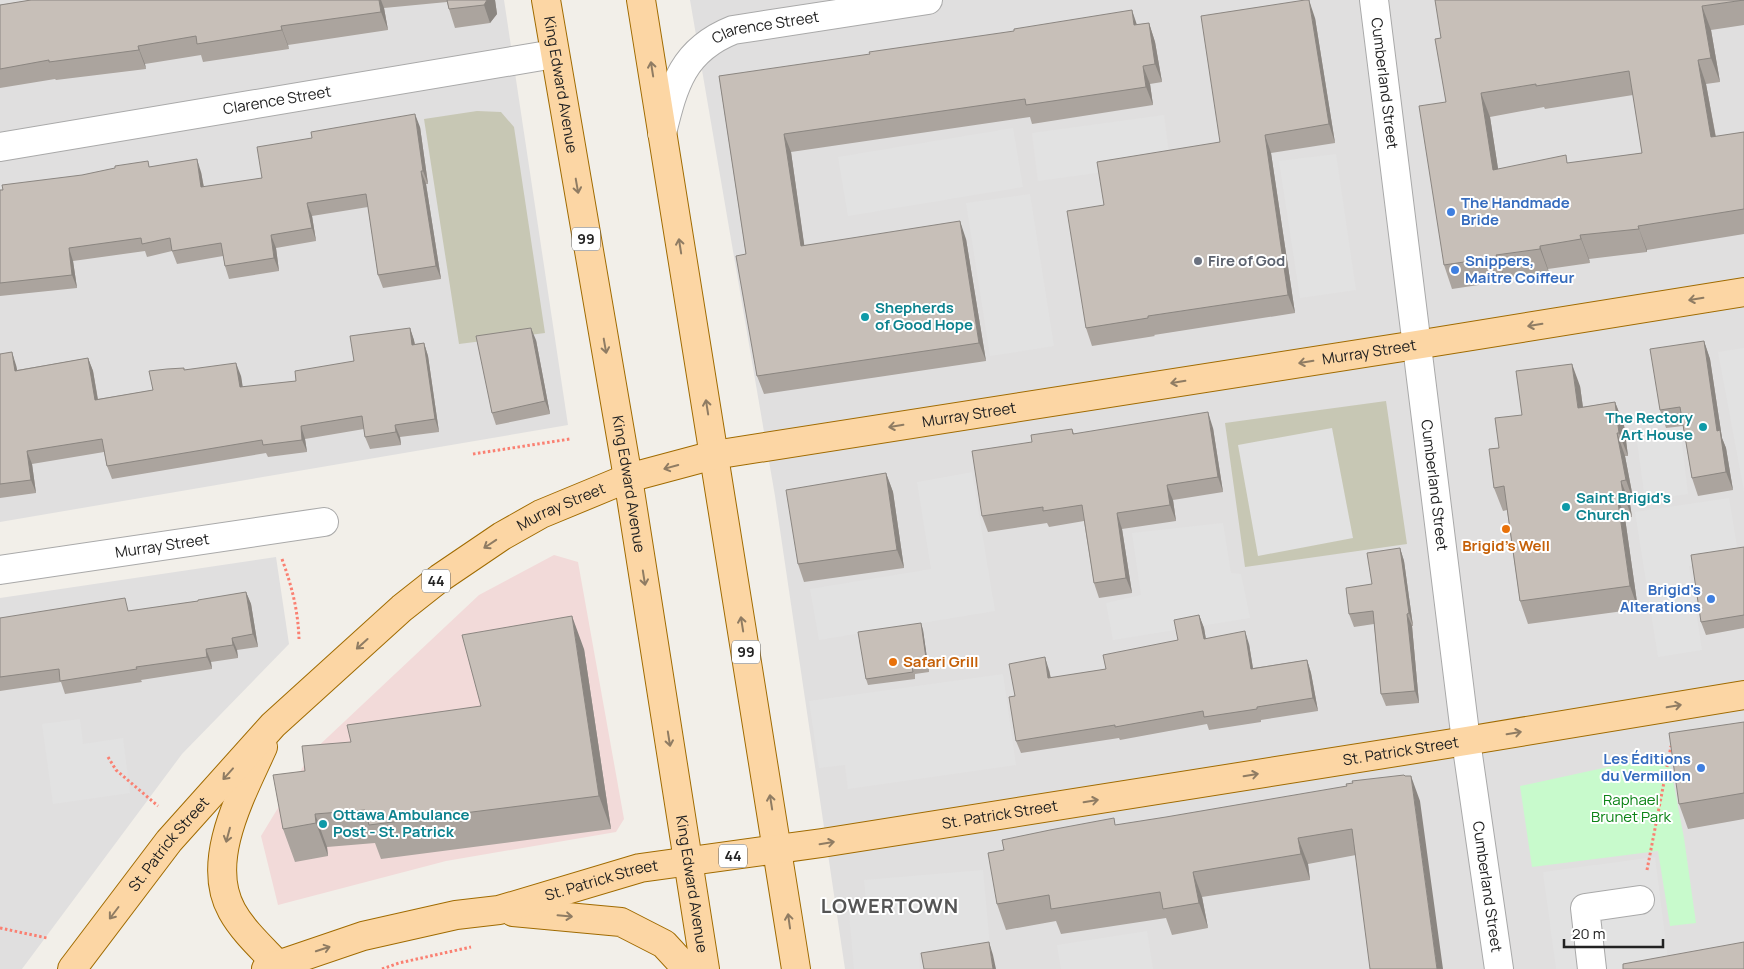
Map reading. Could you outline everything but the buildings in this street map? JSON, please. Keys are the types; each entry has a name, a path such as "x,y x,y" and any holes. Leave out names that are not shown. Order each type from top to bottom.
{"main road":[{"name":"King Edward Avenue","path":"546,0 628,478 705,969"},
{"name":"99","path":"642,0 796,969"},
{"name":"Murray Street","path":"273,725 395,615 440,578 502,536 541,514 628,478 714,455 1744,292"},
{"name":"St. Patrick Street","path":"271,967 363,936 456,915 499,910 640,868 778,850 1744,695"},
{"name":"St. Patrick Street","path":"72,969 169,841 273,725"},
{"path":"271,967 232,911 225,893 222,876 226,839 232,820 273,725"},
{"path":"499,910 622,922 664,944 687,969"}],"street":[{"name":"Clarence Street","path":"662,133 671,96 680,75 692,58 717,36 733,30 928,0"},
{"name":"Cumberland Street","path":"1374,0 1466,741 1499,969"},
{"name":"Clarence Street","path":"0,148 554,54"},
{"name":"Murray Street","path":"0,570 324,522"},
{"path":"1592,969 1584,908 1640,900"}],"path":[{"path":"472,454 570,439"},
{"path":"278,529 281,555 292,586 298,614 299,639"},
{"path":"1640,900 1653,844 1672,743"},
{"path":"108,757 116,770 182,826"},
{"path":"0,928 47,938"},
{"path":"382,969 399,963 476,946"}],"shaded area":[{"path":"0,0 504,0 568,425 0,522"},
{"path":"690,0 1744,0 1744,969 845,969 775,496"},
{"path":"477,111 501,112 514,127 545,333 459,344 424,119"},
{"path":"1164,115 1170,163 1038,181 1032,133"},
{"path":"1013,128 1023,187 848,216 838,157"},
{"path":"1336,154 1356,290 1300,298 1279,161"},
{"path":"1030,194 1054,346 990,356 966,203"},
{"path":"1744,348 1744,491 1718,352"},
{"path":"1386,401 1407,544 1245,567 1225,423"},
{"path":"1332,428 1353,538 1258,556 1238,445"},
{"path":"1681,435 1688,494 1645,500 1637,441"},
{"path":"972,472 995,611 819,640 810,589 931,569 917,482"},
{"path":"1729,498 1739,558 1689,566 1702,650 1658,657 1635,512"},
{"path":"1223,523 1231,573 1241,574 1250,618 1113,640 1106,603 1141,595 1132,533"},
{"path":"554,555 578,562 624,819 616,832 446,861 278,905 261,836 312,752 479,595"},
{"path":"276,557 289,644 182,754 22,969 0,969 0,598"},
{"path":"1003,674 1016,765 848,789 845,765 819,768 809,701"},
{"path":"80,719 83,744 123,738 130,793 53,804 42,724"},
{"path":"1655,857 1668,959 1620,969 1556,969 1543,872"},
{"path":"983,870 990,947 919,953 920,969 854,969 849,913 867,912 864,880"},
{"path":"1147,931 1153,969 1061,969 1057,945"}],"green space":[{"name":"Raphael Brunet Park","path":"1668,754 1684,838 1696,923 1670,926 1658,851 1532,867 1520,786"}],"place":[{"name":"The Handmade Bride","path":"1451,212"},
{"name":"Fire of God","path":"1198,261"},
{"name":"Snippers, Maitre Coiffeur","path":"1455,270"},
{"name":"Shepherds of Good Hope","path":"865,317"},
{"name":"The Rectory Art House","path":"1703,427"},
{"name":"Saint Brigid's Church","path":"1566,507"},
{"name":"Brigid's Well","path":"1506,529"},
{"name":"Brigid's Alterations","path":"1711,599"},
{"name":"Safari Grill","path":"893,662"},
{"name":"Les Éditions du Vermillon","path":"1701,768"},
{"name":"Ottawa Ambulance Post - St. Patrick","path":"323,824"}],"district":[{"name":"LOWERTOWN","path":"890,906"}]}
